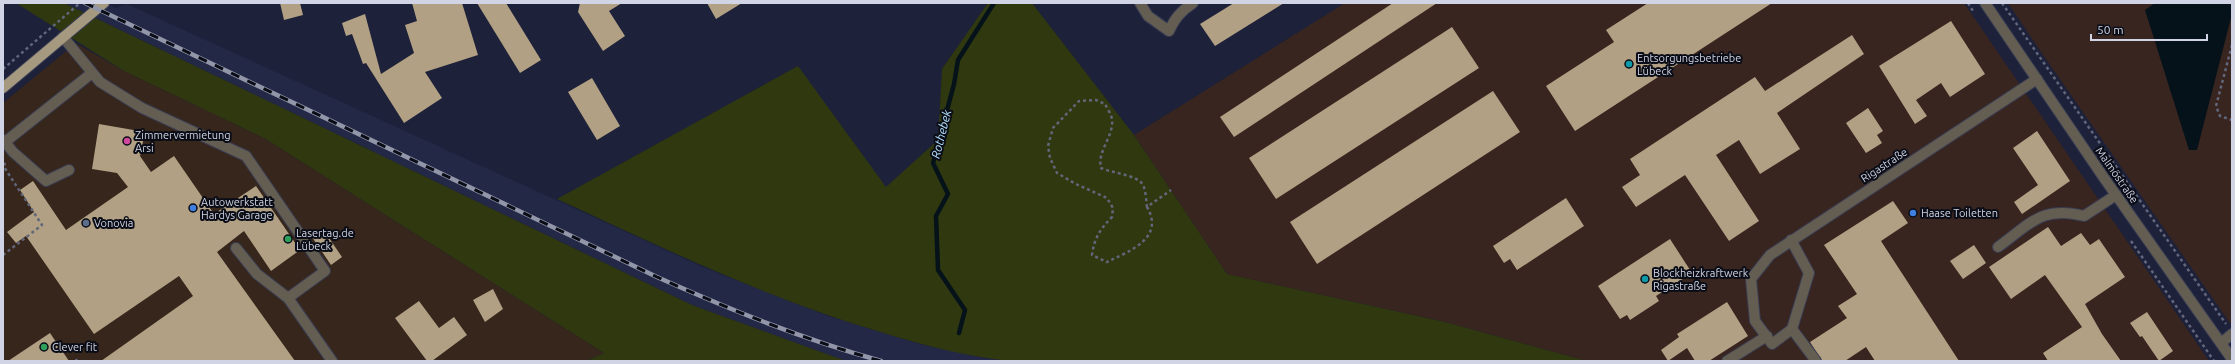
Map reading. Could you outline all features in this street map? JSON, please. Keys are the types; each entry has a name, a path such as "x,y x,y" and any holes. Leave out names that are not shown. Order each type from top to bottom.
{"main road":[{"path":"3,88 104,3"}],"street":[{"path":"1140,3 1148,16 1170,31 1174,20 1182,10 1193,3"},
{"name":"Malmöstraße","path":"1985,3 2116,195 2232,359"},
{"path":"63,37 100,82 142,108 246,156 325,271 288,298"},
{"path":"69,170 46,181 13,152 4,141 92,73"},
{"name":"Rigastraße","path":"1766,336 1755,321 1751,279 1770,255 2037,80"},
{"path":"1998,248 2039,217 2048,213 2068,212 2084,216 2116,195"},
{"path":"1728,361 1766,336 1772,344 1792,329 1809,273 1791,240"},
{"path":"236,248 257,274 288,298 332,361"},
{"path":"1792,329 1816,361"},
{"path":"2221,343 2230,330"}],"path":[{"path":"3,69 80,3"},
{"path":"2002,3 2230,330"},
{"path":"2232,45 2216,106 2220,116 2232,120"},
{"path":"1079,100 1096,100 1105,104 1112,118 1110,135 1099,160 1101,168 1112,173 1138,179 1144,185 1147,207 1153,216 1152,226 1147,237 1137,247 1107,262 1092,255 1094,240 1102,227 1112,217 1112,208 1107,198 1076,184 1057,173 1050,158 1048,146 1053,128 1079,100"},
{"path":"3,255 42,225 4,167 5,162"},
{"path":"1147,207 1171,190"}],"shaded area":[{"path":"64,3 105,3 116,8 127,4 705,268 828,316 923,345 984,358 1009,361 846,361 692,305"},
{"path":"1345,3 1964,3 2209,361 1587,361 1445,322 1227,274 1134,135"},
{"path":"2008,3 2232,3 2232,326 2041,52"},
{"path":"2155,3 2232,3 2232,14 2197,150 2189,150 2145,10"},
{"path":"76,43 124,71 264,138 604,353 586,361 3,361 3,103"}],"green space":[{"path":"16,3 64,3 692,305 846,361 586,361 604,353 264,138 124,71"},
{"path":"988,3 1032,3 1134,135 1227,274 1445,322 1587,361 1009,361 992,359 941,349 833,317 753,287 713,270 557,199 798,66 886,187 938,140 942,69"}],"building":[{"path":"280,3 300,3 303,15 284,20"},
{"path":"412,3 462,3 478,55 425,72 442,98 404,123 366,63 363,64 352,34 346,36 342,23 365,14 381,74 414,53 405,25 417,21"},
{"path":"477,3 506,3 541,60 520,73"},
{"path":"580,3 622,3 609,11 625,36 603,51 578,12"},
{"path":"707,3 742,3 716,19"},
{"path":"1234,3 1284,3 1215,46 1200,24"},
{"path":"1393,3 1437,3 1234,137 1220,117"},
{"name":"Entsorgungsbetriebe Lübeck","path":"1648,3 1772,3 1575,131 1546,86 1614,42 1606,30"},
{"path":"1951,21 1985,74 1950,97 1941,83 1916,100 1927,116 1915,124 1879,66"},
{"path":"1452,27 1479,68 1276,199 1249,158"},
{"path":"1852,35 1864,54 1777,113 1800,149 1760,174 1739,140 1716,155 1759,221 1729,241 1685,175 1636,207 1622,187 1640,175 1630,159 1755,77 1765,91"},
{"path":"592,78 620,126 597,140 568,92"},
{"path":"1493,91 1520,132 1317,264 1290,222"},
{"path":"1868,108 1883,131 1877,135 1882,143 1866,153 1846,123"},
{"path":"99,124 145,132 140,156 151,172 174,156 214,214 256,186 300,250 271,271 244,231 217,252 295,361 101,361 193,296 179,276 94,334 26,236 16,243 7,232 34,212 20,190 33,181 66,230 128,187 117,173 92,169"},
{"path":"2037,131 2070,181 2022,214 2014,202 2038,185 2013,148"},
{"path":"1566,198 1584,226 1517,270 1510,259 1504,263 1493,246"},
{"path":"1893,201 1908,223 1881,241 1959,361 1875,361 1866,347 1845,361 1822,361 1810,342 1847,318 1838,306 1857,294 1824,245"},
{"path":"2048,227 2061,246 2081,233 2090,245 2099,239 2125,277 2085,304 2102,334 2121,361 2048,361 2043,353 2082,327 2045,275 2011,299 1989,267"},
{"path":"323,229 342,257 331,265 312,237"},
{"name":"Blockheizkraftwerk Rigastraße","path":"1670,239 1692,273 1656,296 1659,301 1630,320 1627,315 1620,319 1598,286"},
{"path":"1974,245 1986,263 1963,279 1950,261"},
{"path":"493,289 503,309 485,322 473,300"},
{"path":"419,301 439,328 454,317 467,335 432,361 427,361 395,318"},
{"path":"1727,302 1748,336 1709,361 1695,361 1687,348 1668,361 1661,350 1679,337 1677,334"},
{"path":"2147,312 2173,351 2159,361 2142,336 2140,337 2130,323"},
{"name":"Clever fit","path":"50,333 69,361 8,361"}],"waterway":[{"name":"Rothebek","path":"959,333 965,310 938,270 936,216 948,194 933,163 954,84 958,60 994,3"}],"railway":[{"path":"85,3 657,277 767,323 823,343 881,361"}],"place":[{"name":"Entsorgungsbetriebe Lübeck","path":"1629,64"},
{"name":"Zimmervermietung Arsi","path":"127,141"},
{"name":"Autowerkstatt Hardys Garage","path":"193,208"},
{"name":"Haase Toiletten","path":"1913,213"},
{"name":"Vonovia","path":"86,223"},
{"name":"Lasertag.de Lübeck","path":"288,239"},
{"name":"Blockheizkraftwerk Rigastraße","path":"1645,279"},
{"name":"Clever fit","path":"44,347"}]}
